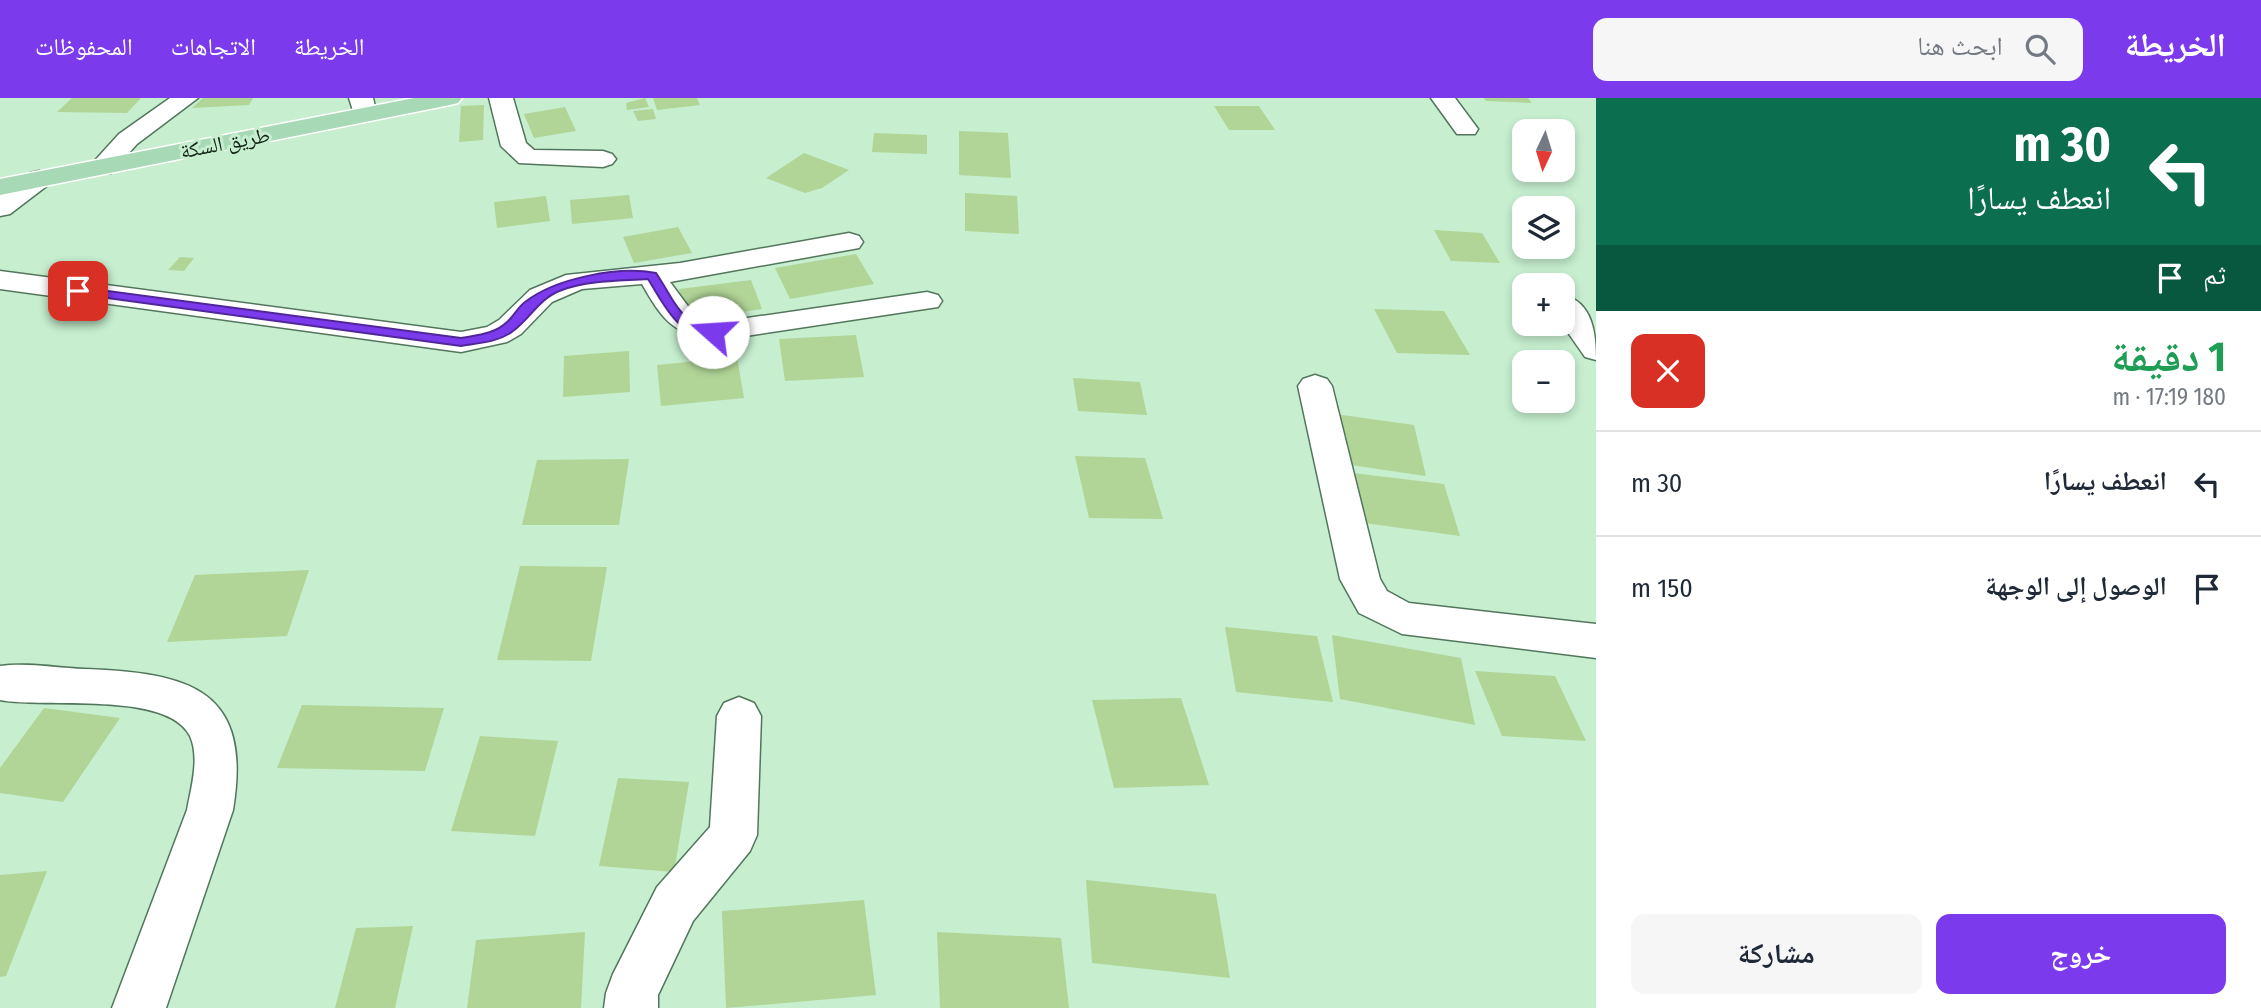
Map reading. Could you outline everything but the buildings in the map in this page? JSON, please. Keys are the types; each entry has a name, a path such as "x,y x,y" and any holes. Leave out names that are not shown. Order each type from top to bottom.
{"main road":[{"name":"طريق السكة","path":"0,187 102,167 363,106 450,98"}],"street":[{"path":"102,167 128,139 186,98"},
{"path":"501,98 514,146 528,158 603,159"},
{"path":"1443,98 1466,129"},
{"path":"0,208 39,179"},
{"path":"0,280 461,342 496,335 510,327 534,300 557,287 596,278 652,275 849,242"},
{"path":"652,275 681,321 689,327 713,332 927,301"},
{"path":"1575,321 1596,350"},
{"path":"1315,386 1360,579 1364,590 1373,601 1402,618 1418,621 1596,641"},
{"path":"3,683 145,690 173,696 194,709 209,728 217,752 210,810 139,1008"},
{"path":"631,1008 632,993 675,904 733,835 739,716"}],"route":[{"path":"78,291 461,342 496,335 510,327 528,306 557,287 596,278 652,275 681,321 700,331 713,332"}]}
